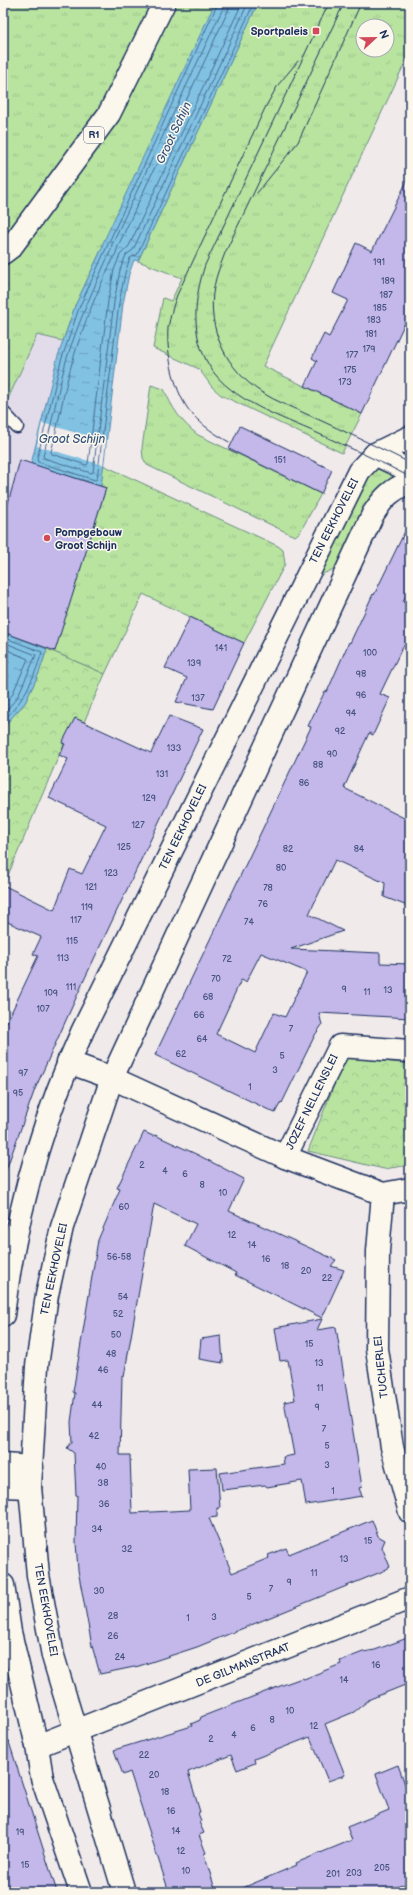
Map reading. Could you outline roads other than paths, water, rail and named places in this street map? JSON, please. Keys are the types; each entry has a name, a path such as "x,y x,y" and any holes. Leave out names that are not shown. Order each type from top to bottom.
{"main road":[{"name":"R1","path":"3,253 11,247 109,114 164,3"},
{"name":"TEN EEKHOVELEI","path":"3,1315 8,1273 40,1138 68,1062 360,471 370,457 410,437"},
{"path":"375,454 410,471"},
{"name":"TEN EEKHOVELEI","path":"124,1892 54,1656 38,1575 31,1477 37,1373 47,1295 62,1227 112,1078 374,514 383,498 397,488 410,482"},
{"path":"299,592 331,606"},
{"name":"JOZEF NELLENSLEI","path":"285,1157 340,1046 410,1051"},
{"path":"68,1062 112,1078"},
{"name":"JOZEF NELLENSLEI","path":"112,1078 285,1157 383,1194"},
{"path":"383,1194 410,1189"},
{"name":"TUCHERLEI","path":"383,1194 378,1251 377,1349 392,1447 410,1512"},
{"path":"3,1465 31,1477"},
{"path":"3,1486 31,1477"},
{"path":"3,1585 10,1632 38,1746 42,1778 81,1892"},
{"name":"DE GILMANSTRAAT","path":"75,1731 410,1598"},
{"path":"38,1746 75,1731"}],"lane":[{"path":"3,412 17,427"}],"water":[{"name":"Groot Schijn","path":"215,3 258,3 138,261 134,260 129,274 123,304 101,486 31,464 57,359 75,306"},
{"path":"3,632 47,649 39,673 25,703 3,727"}],"tram line":[{"path":"329,3 205,265 196,304 199,342 210,367 219,379 230,389 258,407 364,454 410,477"},
{"path":"344,3 225,253 214,287 212,303 213,318 216,333 229,360 238,372 261,392 410,463"},
{"path":"257,193 298,142 361,3"},
{"path":"229,442 209,430 192,414 186,406 176,385 170,362 168,328 177,295 266,106 278,85 298,61"}],"place":[{"name":"Sportpaleis","path":"316,31"},
{"name":"Pompgebouw Groot Schijn","path":"47,538"}]}
